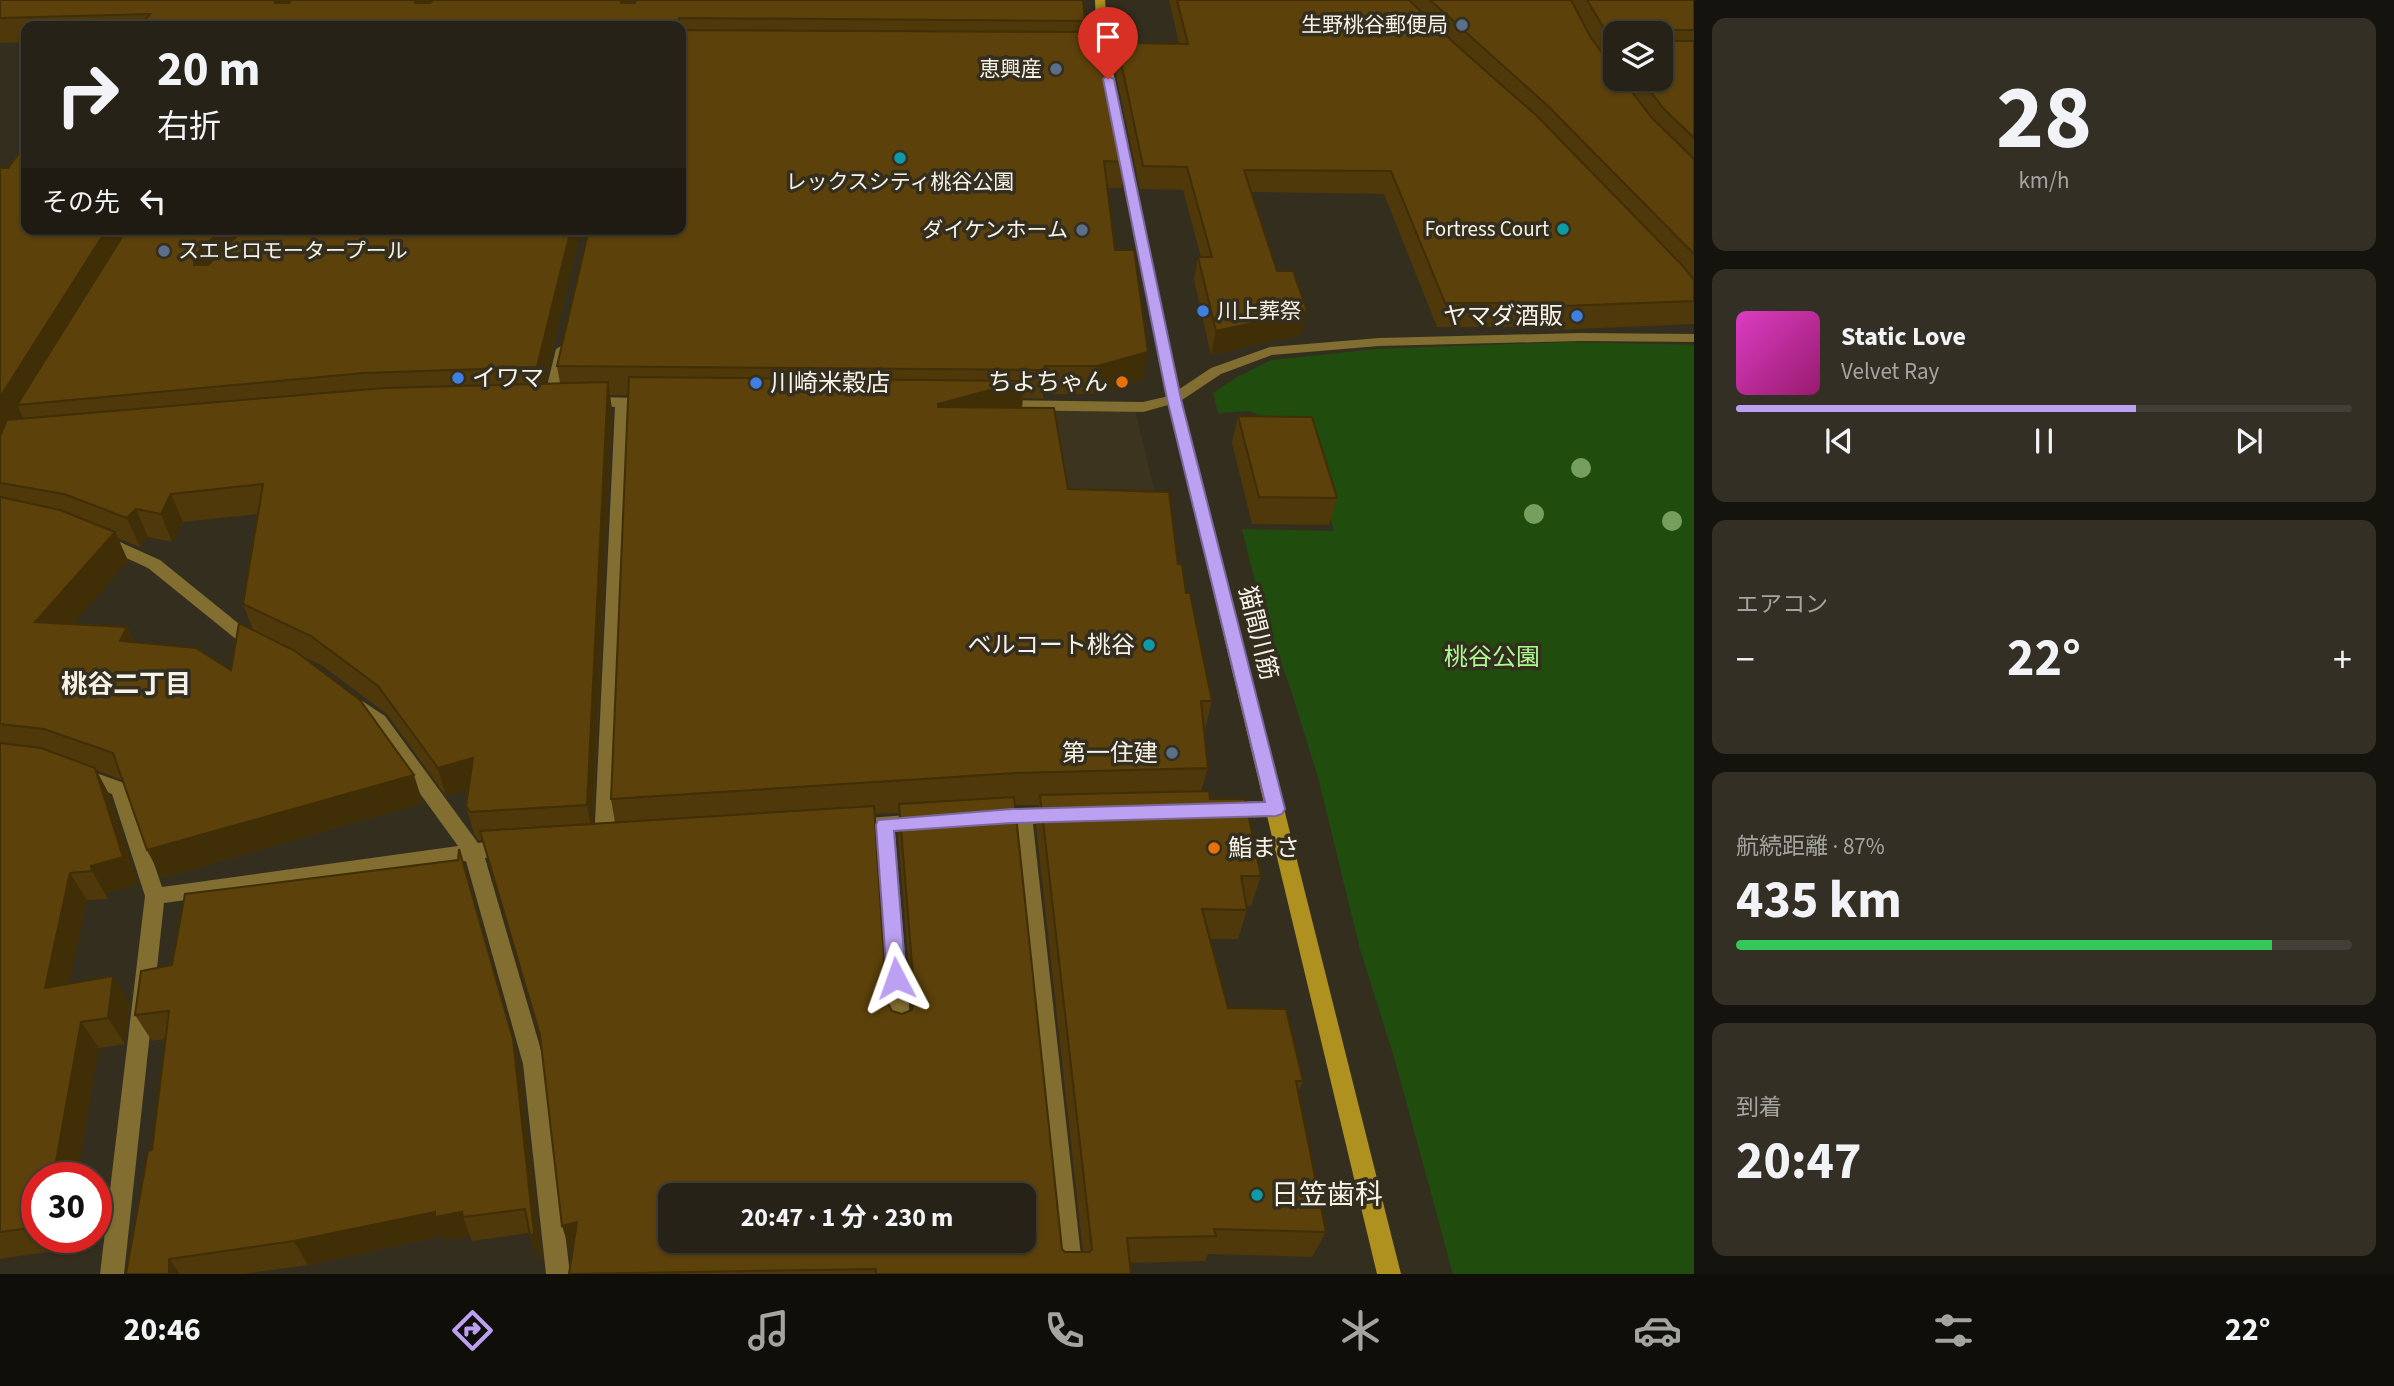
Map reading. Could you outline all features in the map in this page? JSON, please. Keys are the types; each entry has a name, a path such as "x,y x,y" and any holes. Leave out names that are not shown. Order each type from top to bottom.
{"street":[{"name":"猫間川筋","path":"1100,0 1096,52 1174,399 1389,1274"},
{"path":"566,337 556,402 664,403"},
{"path":"979,405 1143,407 1174,399 1216,371 1270,351 1379,342 1580,337 1694,338"},
{"path":"579,844 611,843 624,403"},
{"path":"89,535 115,544 154,564 248,640 270,650"},
{"path":"335,688 378,721 473,852 534,1064 558,1274"},
{"path":"59,767 120,789 155,896 112,1274"},
{"path":"1209,811 1276,809"},
{"path":"974,819 1075,815"},
{"path":"1022,816 1070,1274"},
{"path":"831,828 935,821"},
{"path":"885,825 900,1030"},
{"path":"155,896 530,846"}],"shaded area":[{"path":"1135,410 1161,517 966,519 955,412"}],"green space":[{"name":"桃谷公園","path":"1569,342 1694,345 1694,1274 1453,1274 1394,1057 1360,949 1318,777 1262,610 1242,529 1334,531 1307,435 1249,411 1218,413 1213,393 1237,377 1272,360 1376,349"}],"building":[{"path":"0,0 274,0 275,3 289,3 291,0 415,0 415,3 430,3 433,0 622,0 621,3 635,3 636,0 1083,0 1085,21 679,18 678,21 144,21 150,14 0,18"},
{"path":"1177,0 1409,0 1537,116 1682,265 1694,280 1694,301 1563,306 1561,303 1445,303 1391,171 1244,170 1277,271 1293,271 1307,311 1216,331 1198,257 1212,257 1187,167 1143,166 1117,43 1188,44"},
{"path":"1430,0 1571,0 1591,38 1603,54 1603,91 1631,91 1652,118 1694,159 1694,254 1548,106"},
{"path":"1587,0 1694,0 1694,30 1673,30 1673,21 1603,21 1603,27"},
{"path":"686,30 1086,32 1086,39 1100,39 1126,162 1104,161 1115,250 1134,250 1148,352 1097,366 1045,366 1046,370 557,366 588,235 686,235"},
{"path":"1673,41 1694,41 1694,138 1664,109 1650,91 1673,91"},
{"path":"21,151 21,235 103,235 0,397 0,168 8,168"},
{"path":"123,235 216,235 194,256 194,265 208,265 238,235 570,235 537,367 364,373 17,405"},
{"path":"629,377 1024,381 938,404 938,407 1054,408 1068,489 1169,492 1178,564 1182,564 1186,593 1190,593 1212,701 1201,701 1208,768 1016,773 611,799"},
{"path":"608,382 587,805 470,812 466,806 473,758 438,768 378,686 311,636 243,604 263,484 171,494 161,514 136,509 127,518 64,494 0,483 0,436 7,420 384,388"},
{"path":"1238,416 1312,417 1337,498 1259,497"},
{"path":"0,497 60,510 115,532 35,622 127,627 120,641 196,648 231,670 239,623 295,651 360,700 414,775 147,850 113,753 44,729 0,724"},
{"path":"0,743 41,748 95,768 123,857 91,866 92,871 70,873 45,988 113,976 108,1018 81,1022 56,1162 21,1162 21,1229 0,1232"},
{"path":"1209,791 1210,799 1245,799 1261,876 1241,876 1247,910 1202,909 1228,1008 1286,1009 1303,1081 1296,1081 1326,1232 1214,1229 1216,1236 1127,1238 1131,1274 876,1274 876,1269 569,1274 577,1222 562,1226 540,1035 480,831 874,806 887,1002 892,1011 902,1014 912,1010 915,1001 899,804 1014,797 1062,1249 1065,1252 1090,1252 1092,1249 1040,795"},
{"path":"459,849 513,1039 534,1234 530,1235 525,1209 463,1217 462,1212 435,1217 435,1212 294,1241 169,1259 169,1274 126,1274 148,1151 152,1150 169,1011 135,1015 141,971 172,965 185,894 458,860"}],"place":[{"name":"生野桃谷郵便局","path":"1462,25"},
{"name":"恵興産","path":"1056,69"},
{"name":"レックスシティ桃谷公園","path":"900,158"},
{"name":"Fortress Court","path":"1563,229"},
{"name":"ダイケンホーム","path":"1082,230"},
{"name":"スエヒロモータープール","path":"164,251"},
{"name":"川上葬祭","path":"1203,311"},
{"name":"ヤマダ酒販","path":"1577,316"},
{"name":"イワマ","path":"458,378"},
{"name":"ちよちゃん","path":"1122,382"},
{"name":"川崎米穀店","path":"756,383"},
{"name":"ベルコート桃谷","path":"1149,645"},
{"name":"第一住建","path":"1172,753"},
{"name":"鮨まさ","path":"1214,848"},
{"name":"日笠歯科","path":"1257,1195"}],"district":[{"name":"桃谷二丁目","path":"126,684"}],"route":[{"path":"896,978 885,825 1012,816 1276,809 1174,399 1108,79"}]}
